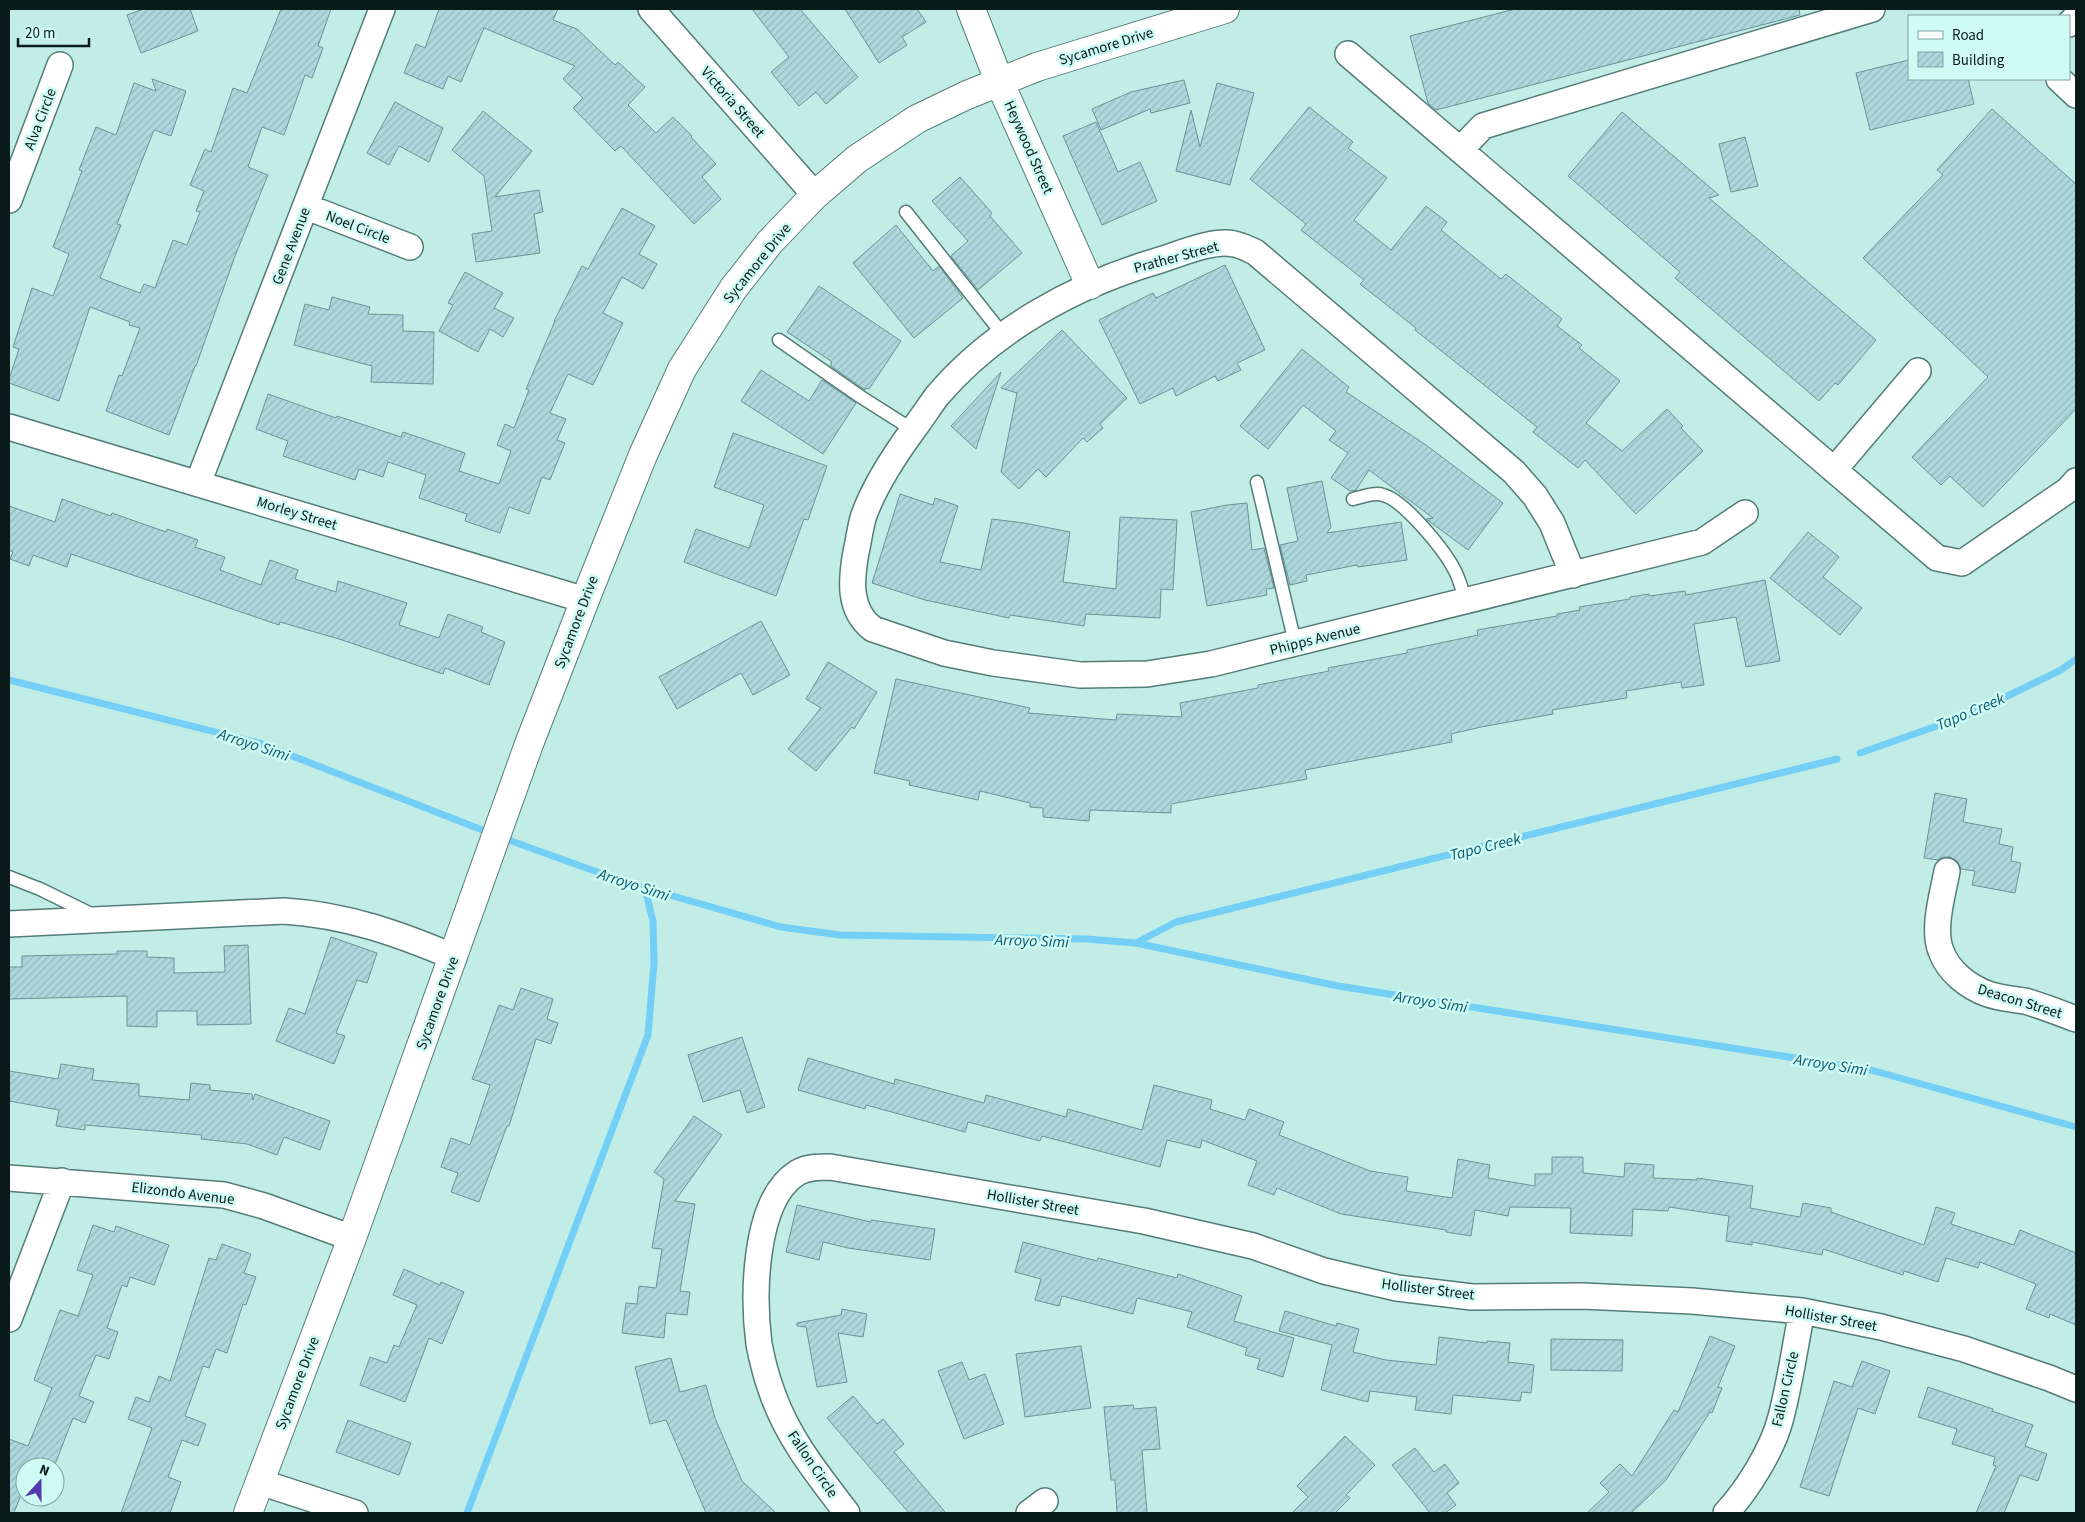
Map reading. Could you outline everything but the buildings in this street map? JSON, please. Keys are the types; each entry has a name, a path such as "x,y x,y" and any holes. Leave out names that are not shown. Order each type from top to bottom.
{"main road":[{"name":"Heywood Street","path":"971,9 999,81 1090,285"},
{"name":"Sycamore Drive","path":"248,1513 352,1238 525,756 585,600 643,455 682,369 733,289 770,242 815,195 857,159 917,120 999,81 1046,64 1225,9"}],"street":[{"name":"Gene Avenue","path":"198,483 307,207 382,9"},
{"name":"Victoria Street","path":"651,9 815,195"},
{"path":"1460,150 1483,126 1815,17 1872,9"},
{"path":"1348,54 1937,558 1962,563 2068,490 2076,481"},
{"name":"Alva Circle","path":"9,200 60,65"},
{"path":"2060,80 2076,95"},
{"name":"Noel Circle","path":"307,207 410,247"},
{"name":"Prather Street","path":"873,628 867,624 857,609 852,591 852,573 864,516 893,457 938,396 980,354 1031,316 1090,285 1132,268 1214,244 1233,244 1255,252 1514,472 1535,496 1552,522 1573,575"},
{"path":"1834,470 1918,370"},
{"name":"Morley Street","path":"9,427 585,600"},
{"name":"Phipps Avenue","path":"873,628 944,653 992,662 1080,675 1147,674 1211,664 1702,542 1745,513"},
{"name":"Deacon Street","path":"1947,871 1939,909 1939,934 1940,950 1953,971 1972,987 1989,994 2027,1002 2076,1019"},
{"path":"9,924 284,911 307,912 336,916 404,936 454,957"},
{"name":"Hollister Street","path":"785,1183 798,1172 814,1167 830,1167 1144,1221 1252,1246 1324,1271 1397,1288 1472,1296 1582,1296 1664,1300 1802,1311 1881,1327 1964,1349 2076,1389"},
{"name":"Elizondo Avenue","path":"9,1178 224,1196 264,1206 352,1238"},
{"path":"9,1319 62,1181"},
{"name":"Fallon Circle","path":"785,1183 769,1210 761,1241 756,1293 760,1345 773,1395 795,1443 847,1513"},
{"name":"Fallon Circle","path":"1726,1513 1738,1501 1761,1465 1781,1419 1802,1311"},
{"path":"260,1482 354,1513"}],"lane":[{"path":"906,212 1004,336"},
{"path":"779,340 861,398 913,430"},
{"path":"1258,482 1295,644"},
{"path":"1353,499 1381,494 1401,506 1443,550 1456,570 1466,602"},
{"path":"9,877 40,889 102,919"}],"waterway":[{"name":"Tapo Creek","path":"1860,753 1968,715 2061,670 2076,659"},
{"name":"Arroyo Simi","path":"9,680 259,743 490,833"},
{"name":"Tapo Creek","path":"1136,943 1176,922 1837,759"},
{"name":"Arroyo Simi","path":"500,837 628,883 781,927 840,935 1087,939 1136,943 1338,986 1871,1070 2076,1127"},
{"path":"467,1513 648,1035 654,963 653,921 645,889"}]}
